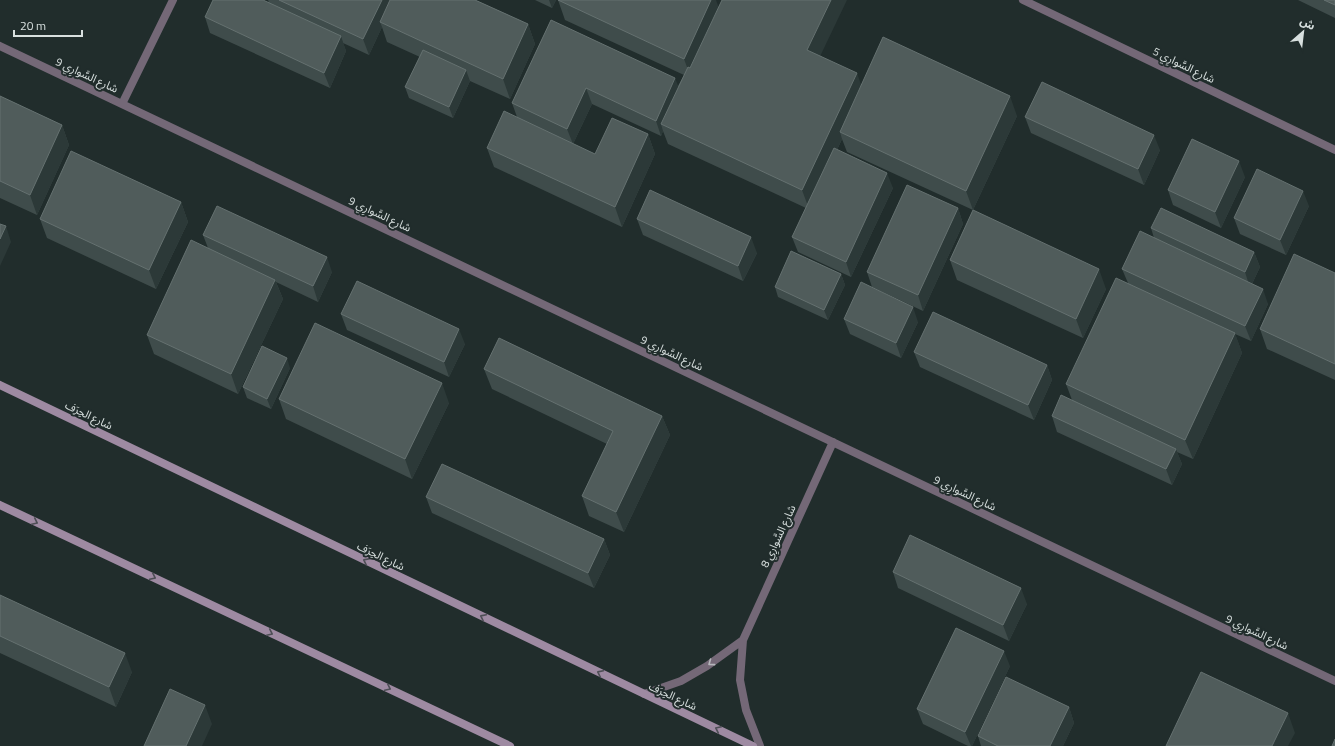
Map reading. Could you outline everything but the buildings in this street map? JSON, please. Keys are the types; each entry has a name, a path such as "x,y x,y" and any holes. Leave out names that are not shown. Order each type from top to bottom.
{"street":[{"path":"122,104 173,0"},
{"name":"شارع السَّوارِي 5","path":"1023,0 1335,150"},
{"name":"شارع السَّوارِي 9","path":"0,46 1335,681"},
{"name":"شارع الحِرَف","path":"0,384 753,746"},
{"name":"شارع السَّوارِي 8","path":"760,746 746,710 740,680 743,640 833,442"},
{"path":"0,505 510,746"},
{"path":"644,694 680,681 700,670 743,640"}]}
